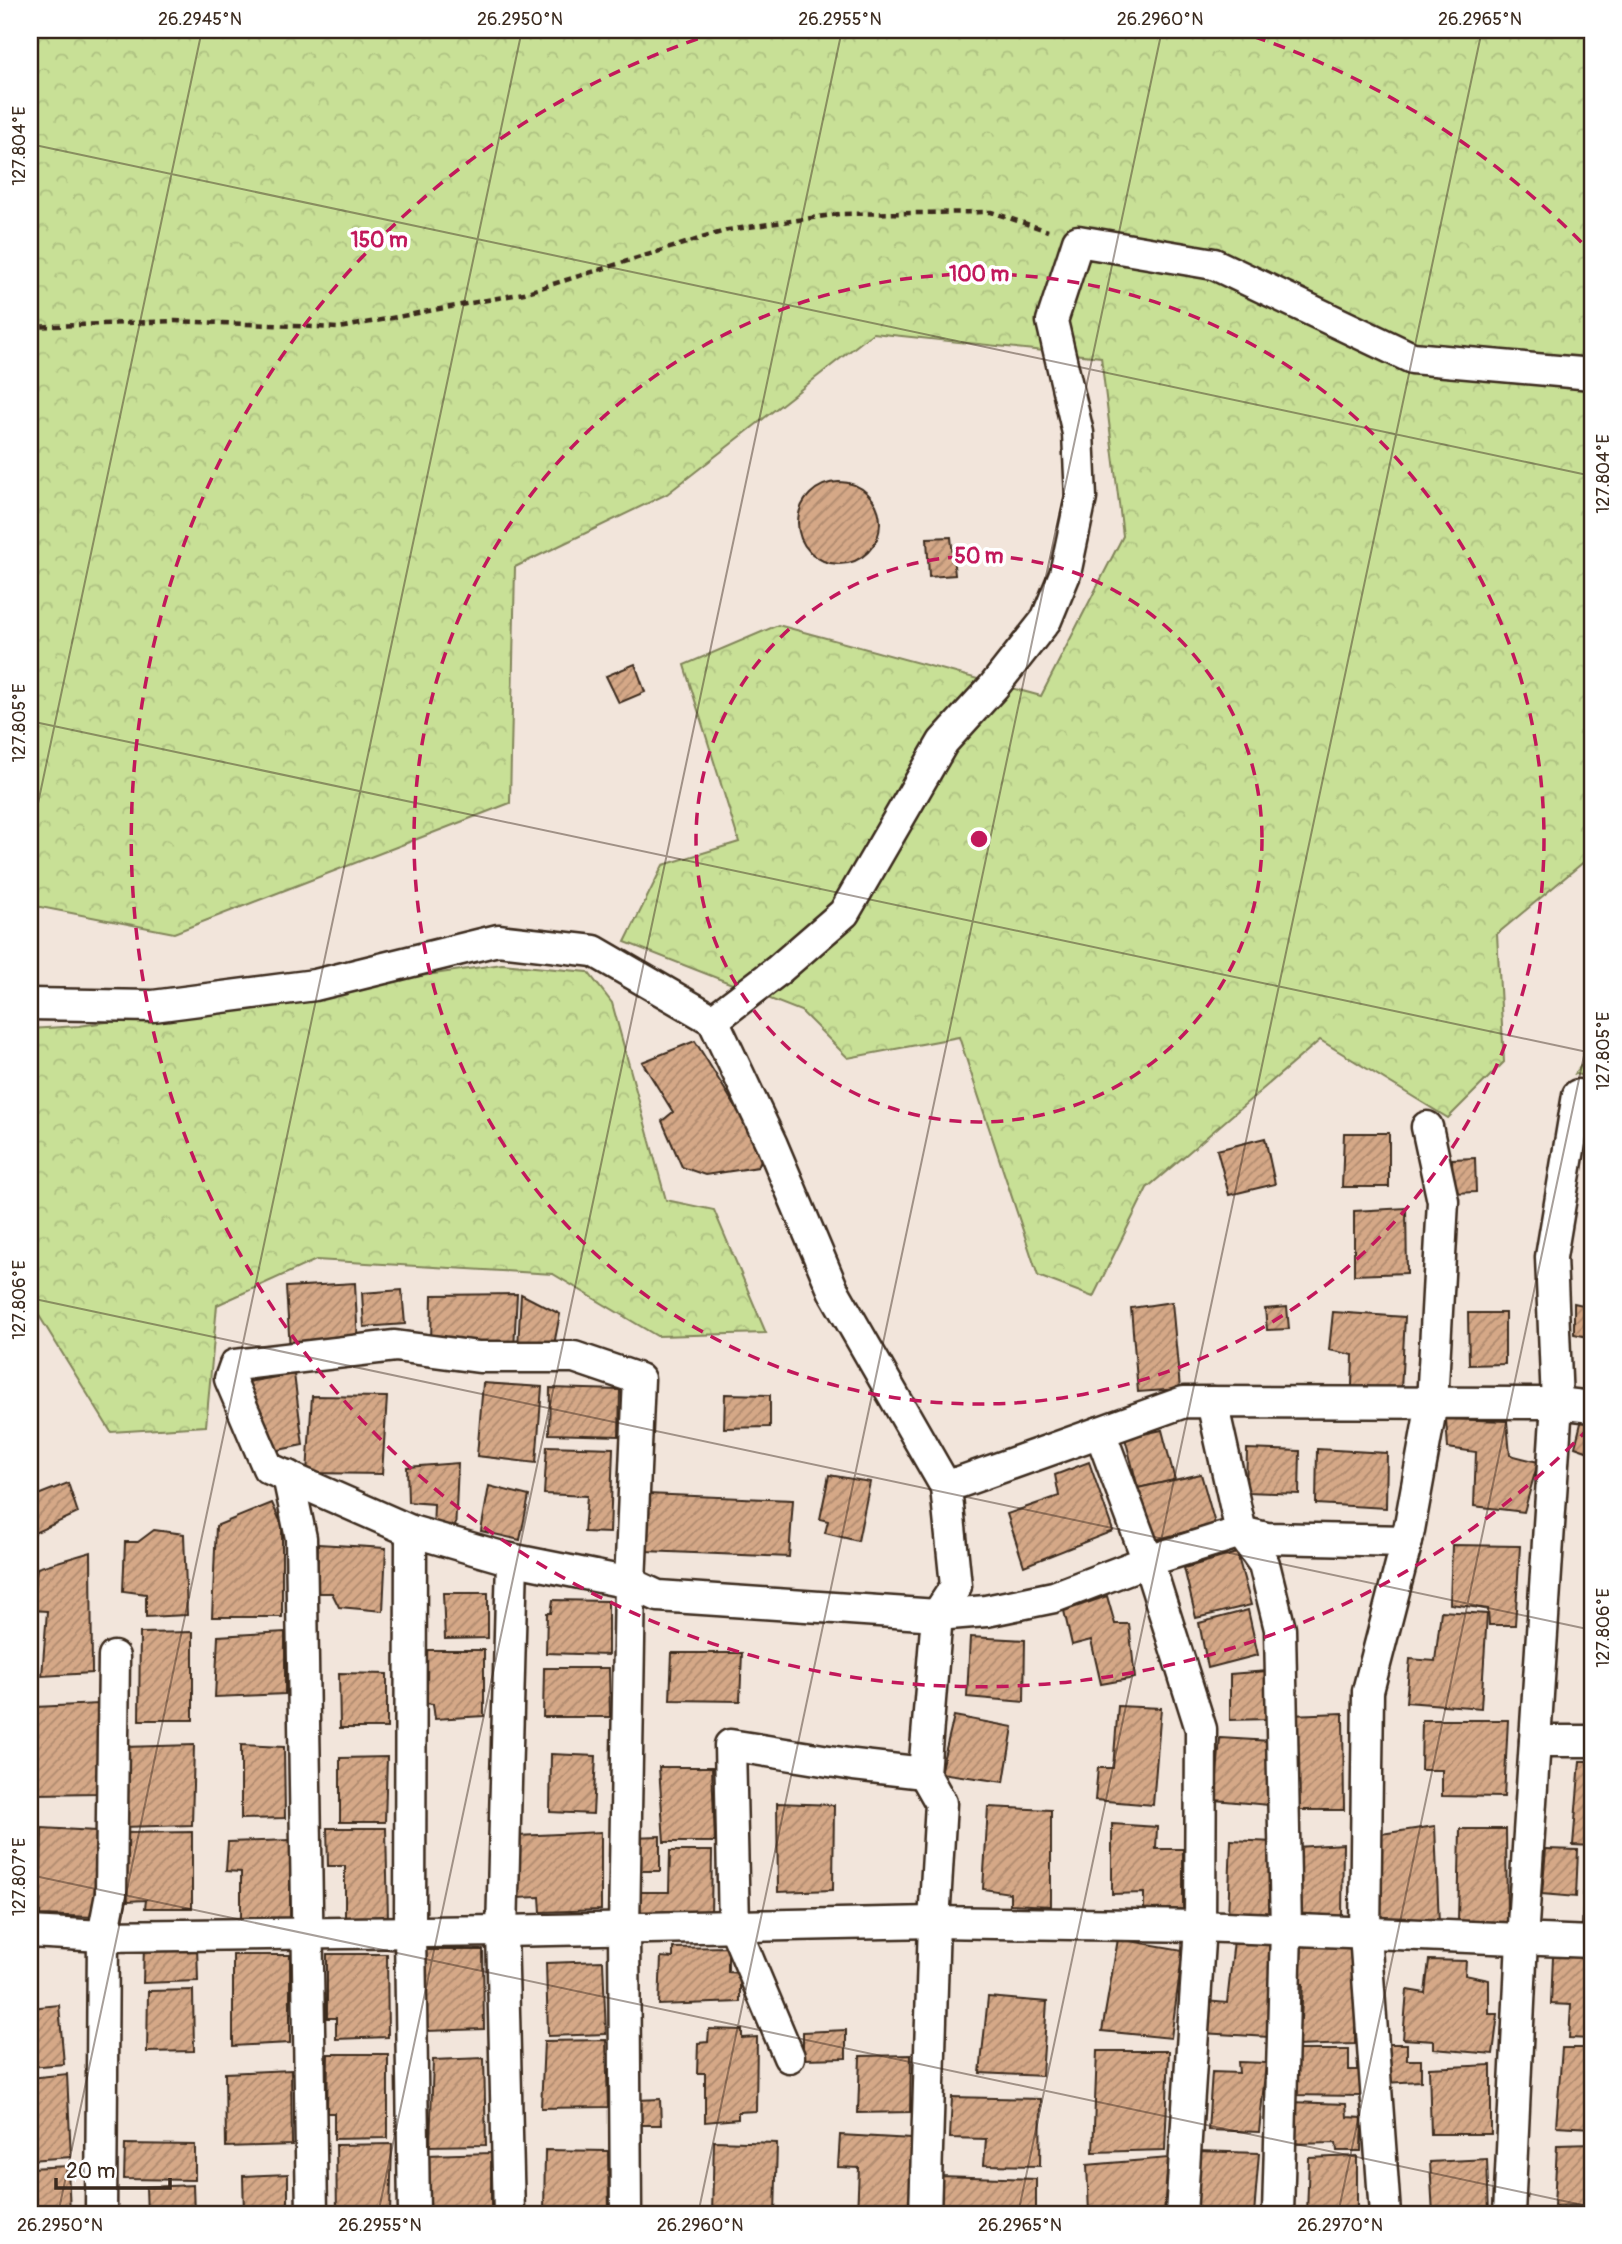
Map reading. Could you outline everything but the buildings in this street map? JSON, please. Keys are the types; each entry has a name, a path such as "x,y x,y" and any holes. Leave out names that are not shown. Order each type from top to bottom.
{"street":[{"path":"713,1020 777,971 844,912 943,742 994,686 1046,620 1065,574 1081,498 1078,433 1052,321 1078,241 1214,264 1412,358 1592,374"},
{"path":"30,1004 153,1006 315,985 498,940 594,951 713,1020 772,1145 833,1290 946,1487 956,1586 937,1615 923,1773 941,1803 933,1922 925,2214"},
{"path":"1510,2214 1522,1940 1557,1403 1550,1256 1578,1095"},
{"path":"1385,2214 1365,1934 1368,1691 1407,1541 1432,1403 1443,1201 1427,1127"},
{"path":"626,2214 624,1928 630,1583 639,1379 574,1357 479,1357 395,1346 235,1364 230,1379 268,1468 411,1531 512,1560 630,1583 658,1596 937,1615 986,1611 1054,1597 1148,1561 1241,1532 1267,1538 1407,1541"},
{"path":"946,1487 1184,1402 1557,1403 1592,1407"},
{"path":"1212,1402 1241,1532 1264,1564 1280,1629 1286,1930 1278,2214"},
{"path":"1100,1432 1148,1561 1201,1729 1200,1926 1181,2214"},
{"path":"288,1476 301,1538 312,2214"},
{"path":"411,1531 410,1933 414,2214"},
{"path":"509,2214 502,1931 512,1560"},
{"path":"101,2214 103,1936 111,1894 114,1657"},
{"path":"1535,1741 1592,1741"},
{"path":"789,2057 734,1926 730,1745 923,1773"},
{"path":"30,1932 103,1936 410,1933 933,1922 1200,1926 1592,1942"}],"path":[{"path":"30,327 175,321 339,328 524,293 728,230 839,215 990,212 1078,241"}],"green space":[{"path":"30,30 1592,30 1592,855 1497,934 1504,1062 1448,1118 1320,1040 1147,1188 1093,1297 1038,1276 959,1037 848,1058 801,1011 625,942 663,865 739,842 684,665 778,625 1041,696 1123,536 1101,357 873,333 667,494 515,567 510,803 174,933 30,905"},
{"path":"502,964 588,972 612,1003 666,1200 714,1210 766,1333 657,1336 553,1274 316,1260 217,1305 206,1426 111,1432 30,1301 30,1029 79,1026"},
{"path":"1592,1050 1592,1077 1575,1074"}]}
